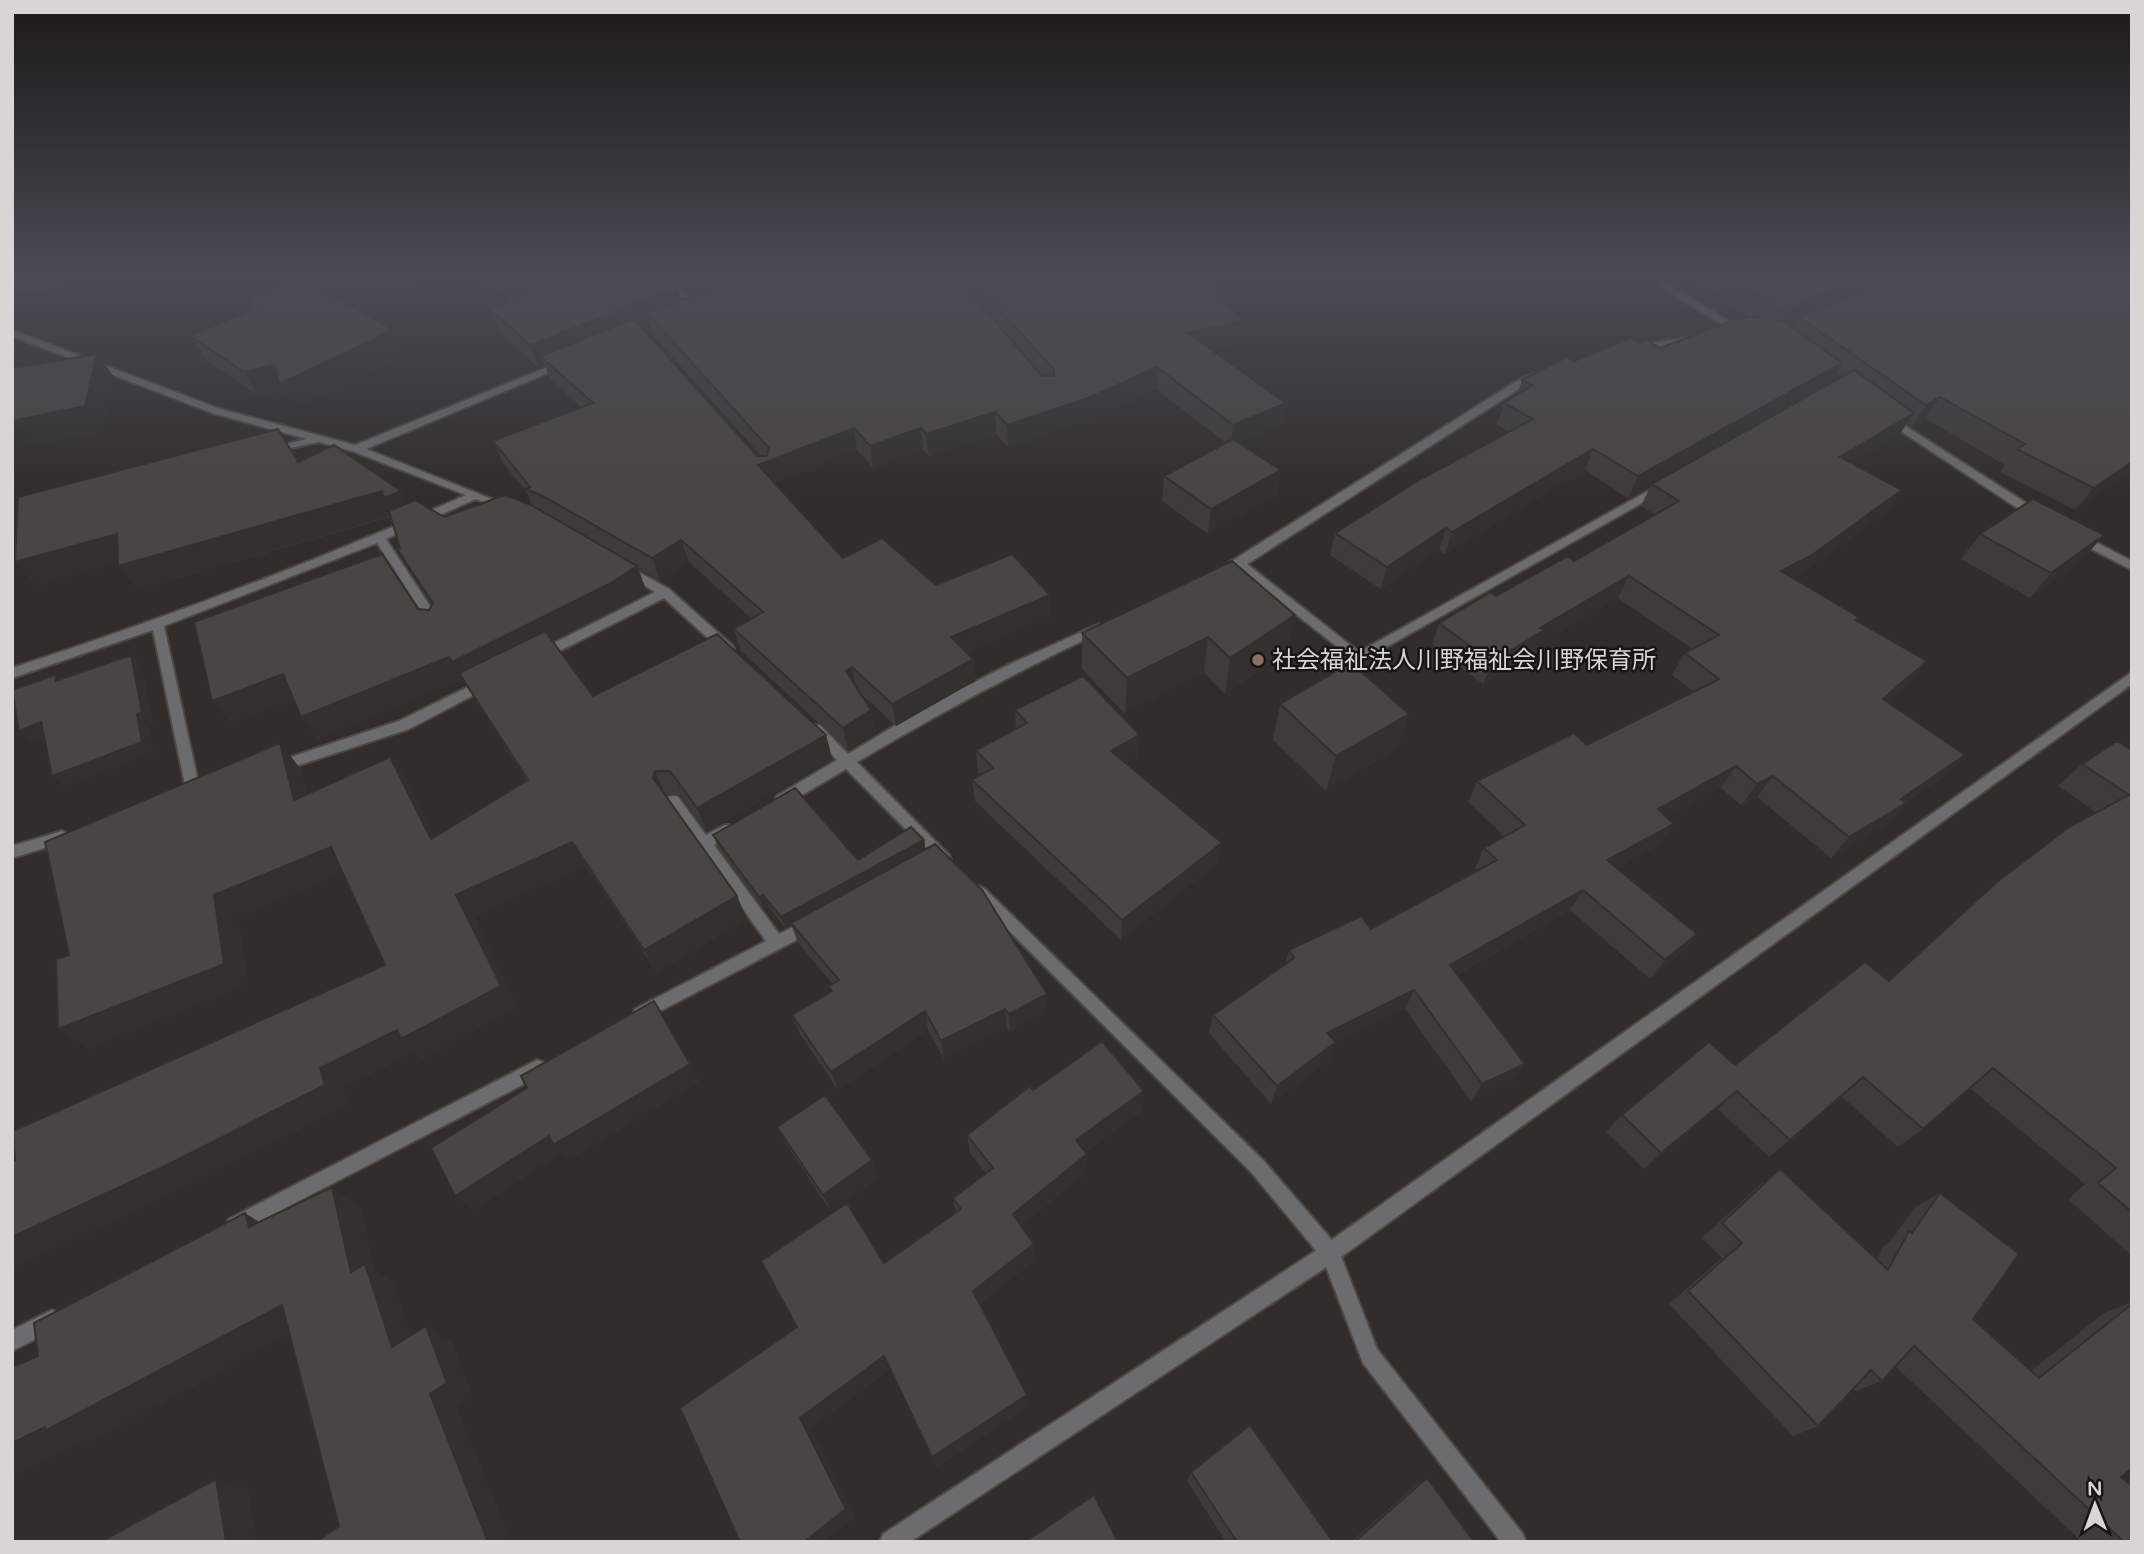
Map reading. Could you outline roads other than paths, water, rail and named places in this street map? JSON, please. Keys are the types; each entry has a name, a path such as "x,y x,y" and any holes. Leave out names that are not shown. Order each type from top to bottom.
{"street":[{"path":"53,350 216,411 356,449 523,514"},
{"path":"1622,351 1632,350"},
{"path":"356,449 567,363"},
{"path":"1201,581 1239,564 1524,381 1547,372"},
{"path":"1875,409 1919,441 2046,520"},
{"path":"265,452 317,440"},
{"path":"1239,564 1358,658 1675,480"},
{"path":"12,673 158,626 380,539 474,496"},
{"path":"2070,533 2132,566"},
{"path":"380,539 438,628"},
{"path":"618,564 664,592 734,655"},
{"path":"528,662 664,592"},
{"path":"764,810 989,680 1113,621"},
{"path":"158,626 194,795"},
{"path":"260,773 404,725 503,674"},
{"path":"891,1542 1330,1253 2132,677"},
{"path":"804,719 933,857 964,878 1257,1166 1330,1253 1370,1356 1515,1542"},
{"path":"673,801 777,943"},
{"path":"704,844 740,824"},
{"path":"12,852 77,832"},
{"path":"629,1020 824,918"},
{"path":"222,1232 555,1059"},
{"path":"12,1341 74,1309"}],"place":[{"name":"社会福祉法人川野福祉会川野保育所","path":"1258,660"}]}
